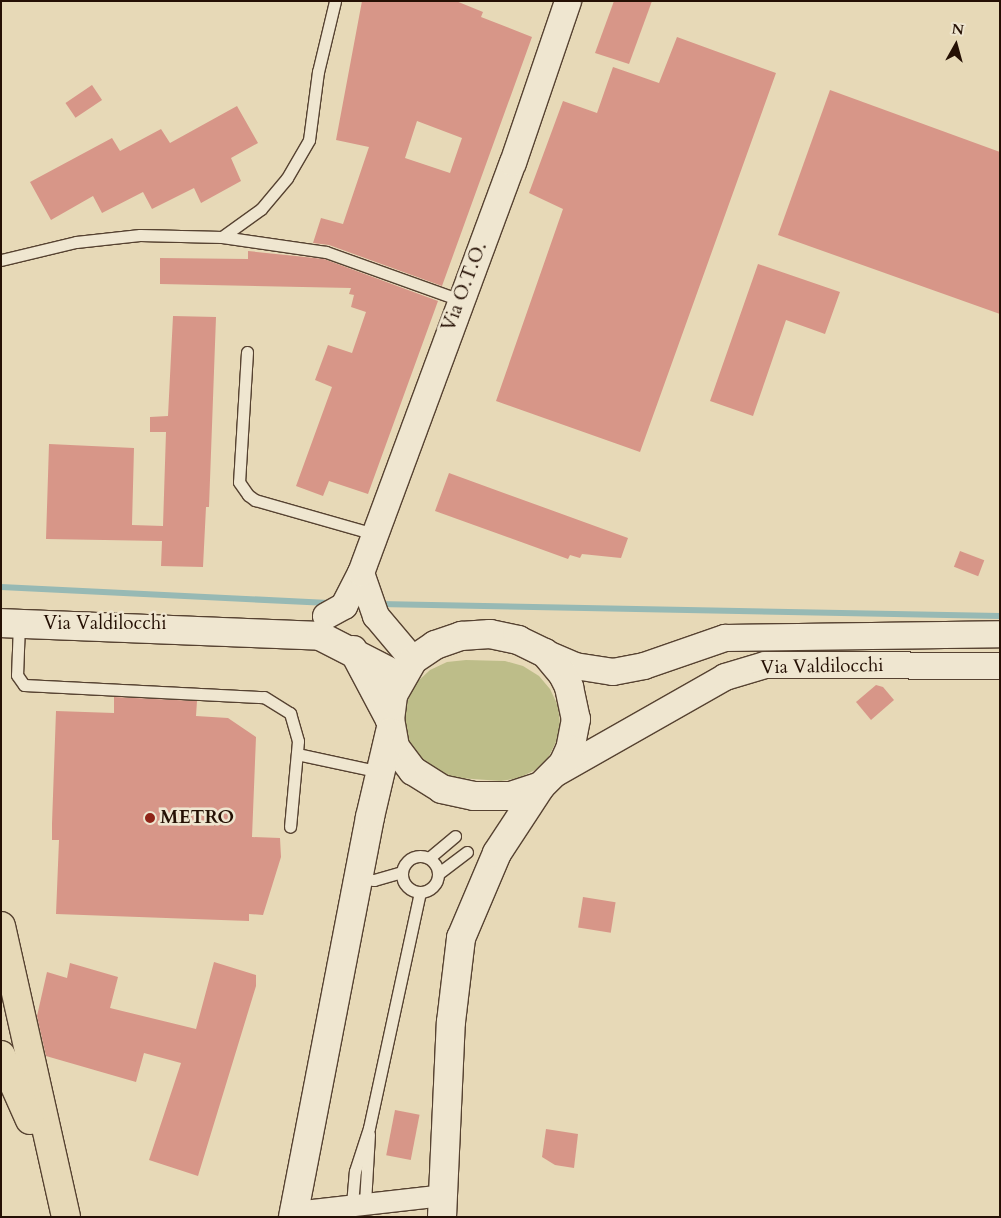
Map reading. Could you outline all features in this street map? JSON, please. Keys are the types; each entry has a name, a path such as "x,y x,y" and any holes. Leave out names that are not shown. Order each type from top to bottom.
{"highway":[{"path":"1,926 66,1217"},
{"path":"1,1056 33,1126 51,1148"}],"main road":[{"name":"Via Valdilocchi","path":"10,623 167,628 198,615 326,616"},
{"path":"167,628 320,636 352,650 406,669"},
{"path":"294,1214 390,726 393,695 406,669 435,645 461,636 490,634 518,640 545,653 566,680 574,700 576,719 570,749 497,853 461,938 451,1022 443,1206"},
{"path":"352,650 390,726 402,759 413,771 442,789 493,797 524,792 546,781"}],"street":[{"name":"Via O.T.O.","path":"326,616 344,606 361,573 460,300 513,163 568,1"},
{"path":"361,573 376,616 406,669"},
{"name":"Via Valdilocchi","path":"545,653 575,666 612,672 644,666 725,638 1000,634"},
{"name":"Via Valdilocchi","path":"546,781 725,677 765,665 1000,666"},
{"path":"294,1214 359,1204 443,1206"}],"lane":[{"path":"222,237 261,209 288,178 309,140 318,72 335,1"},
{"path":"1,260 76,242 140,235 222,237 326,252 460,300"},
{"path":"248,352 239,482 248,495 255,500 374,534"},
{"path":"10,623 17,675 24,685 264,697 290,713 298,741 290,826"},
{"path":"297,754 380,772"},
{"path":"359,878 374,880 402,872 412,858 429,858 455,836"},
{"path":"402,872 409,888 420,892 435,885 439,873 467,852"},
{"path":"429,858 439,873"},
{"path":"359,1204 370,1158 369,1128 420,892"}],"green space":[{"path":"466,660 505,661 523,666 539,676 550,689 558,706 560,724 556,742 548,758 535,770 519,778 501,781 459,778 442,774 427,765 414,752 407,736 404,718 408,700 416,683 430,670 447,662"}],"building":[{"path":"362,1 456,1 483,12 481,17 532,37 442,286 329,245 313,243 321,218 343,224 369,147 336,140","holes":["417,121 462,138 450,173 405,158"]},
{"path":"614,1 652,1 629,64 595,53"},
{"path":"677,37 776,73 640,452 496,401 563,209 529,193 563,101 597,113 613,67 659,83"},
{"path":"92,85 102,100 76,118 65,103"},
{"path":"830,90 1000,152 1000,314 778,235"},
{"path":"237,106 258,143 231,158 241,181 201,203 194,188 152,209 143,192 102,213 93,196 51,220 30,182 112,138 120,151 161,129 170,143"},
{"path":"248,251 324,259 438,301 368,494 329,481 323,496 296,486 332,387 315,380 328,345 352,353 366,312 351,307 354,295 349,294 351,288 160,284 160,258 248,259"},
{"path":"758,264 840,292 825,334 786,320 753,416 710,401"},
{"path":"173,316 216,317 209,507 206,507 203,567 161,566 162,541 46,539 49,444 134,448 132,525 163,526 166,432 150,432 150,417 168,416"},
{"path":"449,473 628,538 621,558 582,554 580,558 570,555 568,559 435,511"},
{"path":"960,551 984,560 978,576 954,567"},
{"path":"876,685 883,687 894,700 871,720 856,702"},
{"name":"METRO","path":"114,697 197,701 196,716 228,718 256,737 252,837 280,838 281,857 263,915 249,914 249,921 56,914 59,840 52,840 52,824 56,711 114,713"},
{"path":"583,897 616,902 611,933 578,928"},
{"path":"214,962 256,975 256,986 198,1176 149,1160 181,1063 144,1053 136,1082 46,1056 37,1016 47,972 67,978 70,963 118,977 110,1008 196,1029"},
{"path":"395,1110 420,1115 411,1160 386,1155"},
{"path":"546,1129 578,1134 574,1168 555,1165 542,1157"}],"waterway":[{"path":"1,587 329,603"},
{"path":"379,604 1000,616"}],"place":[{"name":"METRO","path":"150,818"}]}
